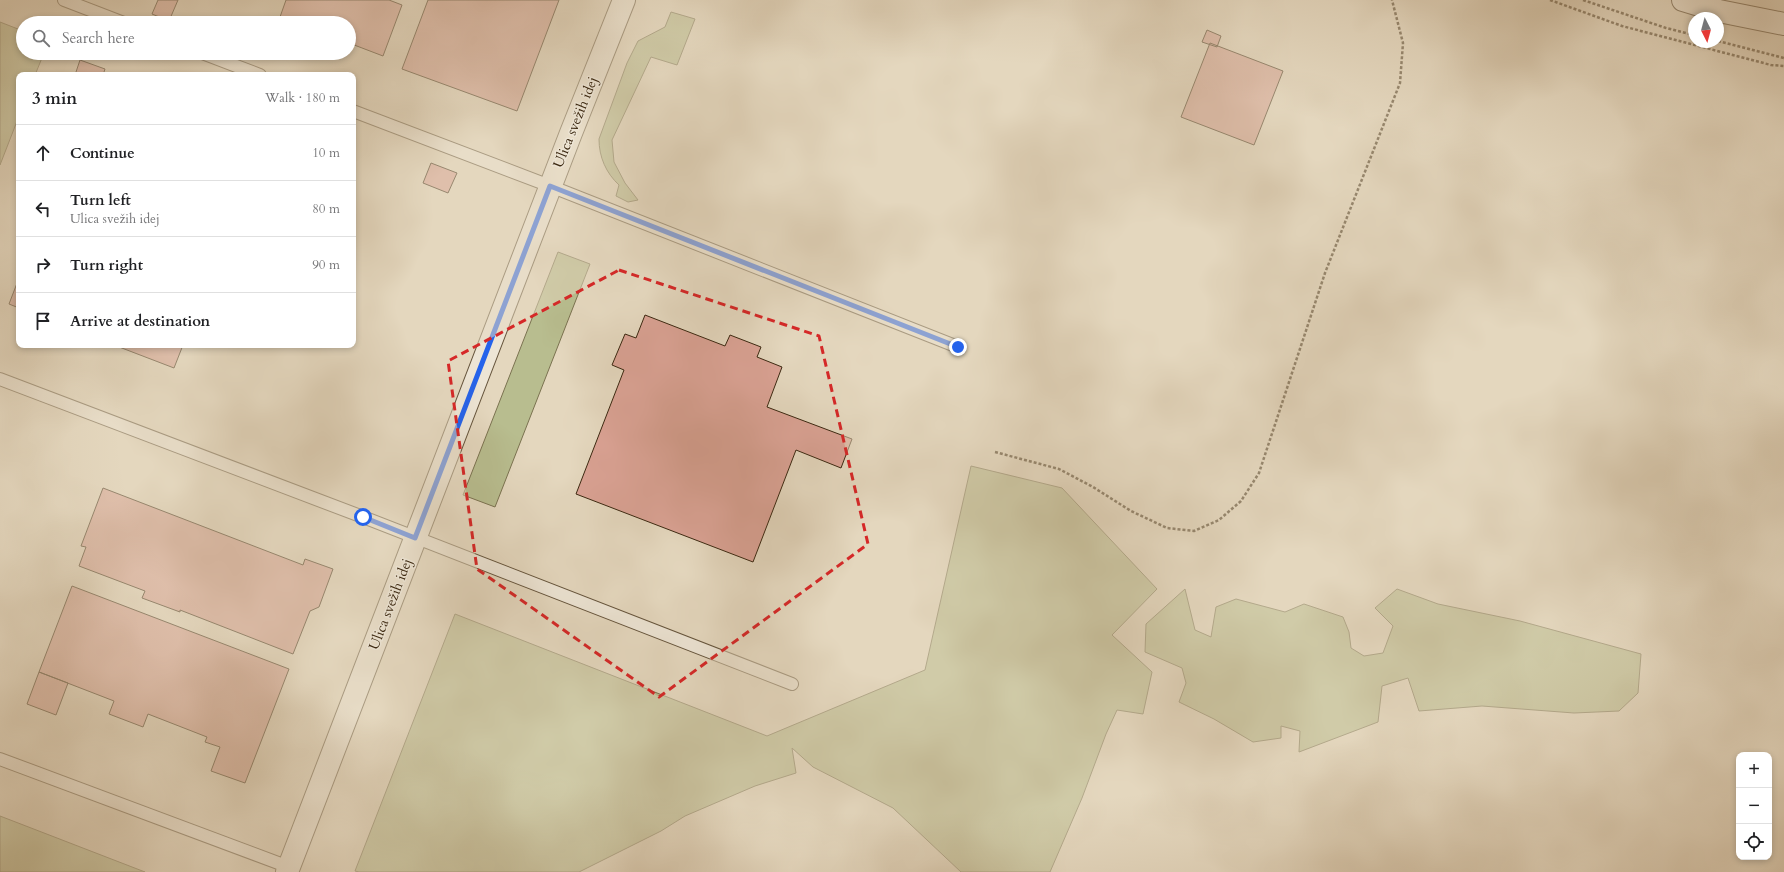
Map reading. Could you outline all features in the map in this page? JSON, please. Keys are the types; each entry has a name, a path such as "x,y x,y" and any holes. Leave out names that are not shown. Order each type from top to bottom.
{"street":[{"name":"Ulica svežih idej","path":"288,869 550,186 624,0"},
{"path":"1683,0 1719,11 1784,24"}],"lane":[{"path":"64,0 106,16"},
{"path":"220,60 252,72"},
{"path":"356,112 550,186 958,347"},
{"path":"0,379 792,684"},
{"path":"0,759 288,869"}],"path":[{"path":"995,452 1059,469 1093,487 1131,511 1167,528 1194,531 1219,520 1241,501 1259,474 1325,273 1400,83 1403,42 1392,0"},
{"path":"1550,0 1622,26 1771,65 1784,66"},
{"path":"1583,0 1666,28 1688,34"},
{"path":"1724,43 1784,58"}],"highlighted area":[{"path":"619,270 819,336 868,544 659,697 477,569 448,361"}],"green space":[{"path":"671,12 695,19 677,65 651,57 612,140 614,162 625,183 638,200 628,202 616,196 619,185 610,175 604,164 600,152 599,139 627,63 638,41 665,27"},
{"path":"0,22 16,28 16,60 41,60 36,72 16,72 16,124 0,165"},
{"path":"558,252 590,264 495,507 463,495"},
{"path":"971,466 1062,488 1157,589 1112,635 1152,672 1143,714 1117,710 1106,734 1082,798 1050,872 961,872 893,808 813,767 792,748 796,773 755,786 685,816 661,831 579,872 355,871 455,614 767,736 925,670"},
{"path":"1185,589 1195,630 1211,637 1216,607 1236,599 1285,612 1304,604 1343,617 1349,632 1351,648 1364,656 1383,653 1393,626 1375,608 1397,589 1438,604 1520,621 1641,654 1638,693 1619,711 1574,713 1482,706 1419,711 1408,678 1382,686 1378,722 1299,752 1300,731 1281,726 1281,738 1253,742 1214,719 1179,702 1186,683 1182,668 1145,652 1146,624"},
{"path":"0,816 145,872 0,872"}],"building":[{"path":"158,0 178,0 171,16 157,16 152,14"},
{"path":"286,0 389,0 402,5 383,56 356,46 356,16 280,16"},
{"path":"428,0 559,0 517,111 402,69"},
{"path":"1207,30 1221,36 1217,47 1202,42"},
{"path":"1210,43 1283,71 1254,145 1181,117"},
{"path":"80,60 105,69 104,72 76,72"},
{"path":"431,163 457,173 448,193 423,183"},
{"path":"16,286 16,307 9,304"},
{"path":"645,315 725,346 730,335 761,347 757,357 782,367 767,407 852,439 841,468 796,450 753,562 576,494 624,370 612,365 625,334 636,338"},
{"path":"122,348 182,348 174,368"},
{"path":"103,488 303,565 305,559 333,569 319,607 310,611 293,654 180,610 180,612 142,598 145,591 79,566 86,547 81,546"},
{"path":"72,586 289,669 245,783 211,771 220,747 205,742 207,737 148,714 143,727 109,714 114,701 39,672"},
{"path":"39,672 68,683 56,715 27,704"}],"route":[{"path":"363,517 415,538 550,186 958,347"}]}
